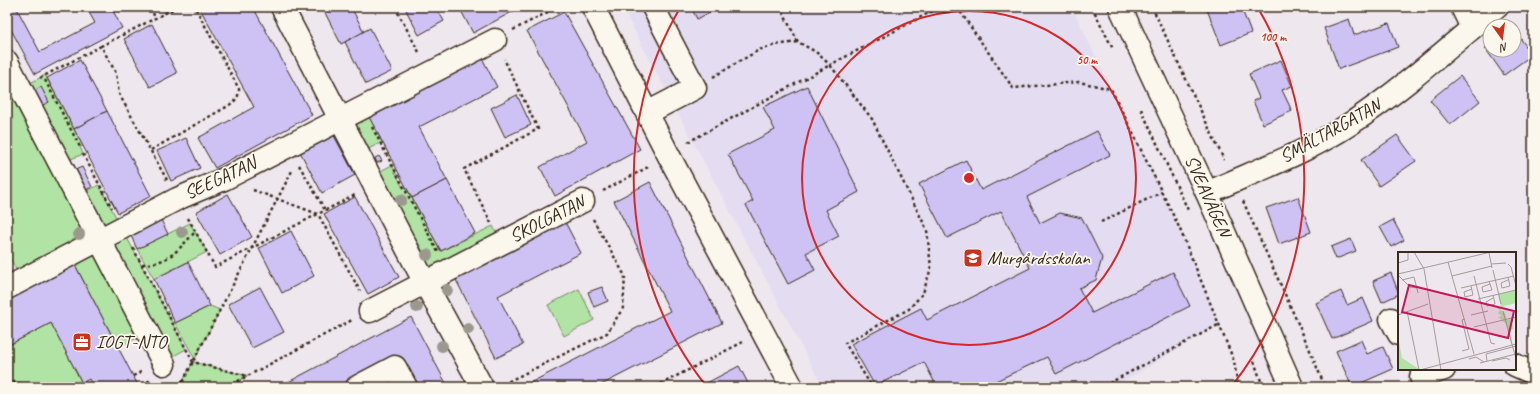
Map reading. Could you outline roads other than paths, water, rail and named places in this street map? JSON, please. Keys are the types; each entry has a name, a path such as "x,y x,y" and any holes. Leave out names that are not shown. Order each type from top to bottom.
{"street":[{"path":"282,7 341,118 425,283 482,387"},
{"path":"593,7 669,156 792,387"},
{"path":"647,113 695,88 653,7"},
{"name":"SVEAVÄGEN","path":"1120,7 1207,193 1292,387"},
{"path":"1462,7 1472,28"},
{"name":"SMÄLTARGATAN","path":"1207,193 1295,154 1348,126 1388,98 1497,7"},
{"path":"341,118 494,40"},
{"path":"7,62 164,364"},
{"name":"SEEGATAN","path":"7,288 177,199 224,179 341,118"},
{"name":"SKOLGATAN","path":"425,283 583,200"},
{"path":"370,310 425,283"},
{"path":"1516,366 1533,373"},
{"path":"357,387 395,367 406,387"},
{"path":"1421,378 1441,370"}],"place":[{"name":"Murgårdsskolan","path":"973,258"},
{"name":"IOGT-NTO","path":"82,342"}]}
